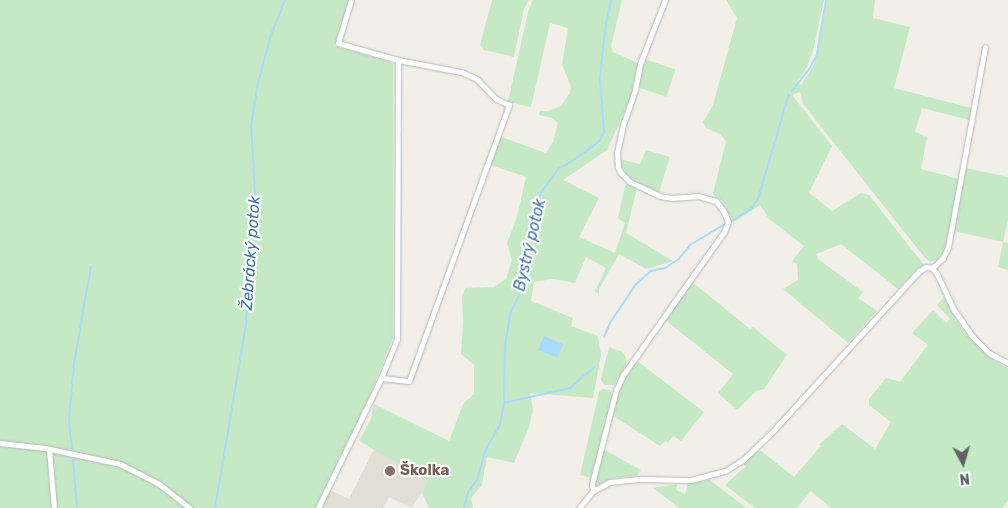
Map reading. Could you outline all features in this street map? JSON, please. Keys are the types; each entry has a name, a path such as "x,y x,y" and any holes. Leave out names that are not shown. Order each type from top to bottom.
{"street":[{"path":"351,0 338,44 398,60 461,72 477,79 496,99 509,105 409,381 381,378"},
{"path":"593,490 592,484 616,390 623,375 724,232 728,222 716,201 699,196 672,198 660,196 630,182 618,167 619,139 635,90 640,64 665,0"},
{"path":"932,268 943,258 948,247 985,47"},
{"path":"318,508 381,378 396,339 398,60"},
{"path":"579,508 593,490 610,482 622,480 691,480 714,475 735,465 755,450 919,271 926,267 932,268"},
{"path":"932,268 954,310 972,336 989,353 1008,363"},
{"path":"0,442 47,449 120,464 158,484 190,508"},
{"path":"47,449 54,508"}],"shaded area":[{"path":"374,449 429,480 412,508 389,497 383,508 321,508 330,490 349,499"}],"green space":[{"path":"0,0 349,0 334,46 391,62 393,65 393,338 368,400 315,508 0,508"},
{"path":"492,0 529,0 524,9 514,57 484,50 480,45"},
{"path":"533,0 622,0 611,46 613,52 638,63 631,98 607,150 563,180 599,198 579,237 615,253 625,223 618,218 625,186 627,184 637,188 626,233 673,261 646,269 619,254 599,289 599,294 595,291 606,268 586,257 575,283 553,279 534,282 531,301 573,318 571,326 598,336 601,355 593,398 530,393 533,410 529,427 514,463 487,457 482,485 471,498 473,508 429,508 422,493 428,480 359,441 371,419 374,404 449,441 463,404 474,394 474,365 461,354 462,295 466,288 494,287 506,279 512,260 507,243 517,217 526,177 491,165 501,137 546,153 553,142 558,123 552,118 539,115 540,111 549,111 561,106 570,93 571,86 562,65 568,28 550,23 531,107 508,102 528,12"},
{"path":"726,0 824,0 813,51 806,69 797,82 801,85 813,67 817,55 827,0 875,0 873,18 910,27 894,88 971,108 969,120 922,108 915,132 927,137 921,169 959,179 945,250 938,259 931,262 925,258 803,104 800,92 792,95 832,146 809,193 832,211 861,193 869,195 924,265 917,269 898,289 841,244 816,254 818,259 863,292 858,298 877,311 848,343 783,289 798,280 797,264 792,261 804,246 769,219 760,205 734,222 722,203 723,201 715,197 713,193 726,141 720,134 706,128 703,122 713,105 737,18"},
{"path":"644,59 675,69 666,97 635,87"},
{"path":"646,150 670,157 659,192 631,180 620,164 619,159 640,164"},
{"path":"966,168 1008,177 1008,219 1003,242 954,231"},
{"path":"1003,242 1008,243 1008,270 998,267"},
{"path":"691,281 750,329 753,327 787,355 764,389 756,391 737,410 718,393 733,374 664,319"},
{"path":"944,297 956,320 970,339 995,361 1008,368 1008,500 1002,508 831,508 811,491 797,508 755,508 725,485 745,467 743,463 757,451 761,451 794,477 821,446 819,445 842,424 875,449 891,422 869,405 869,399 886,378 900,382 928,345 912,333 933,310 946,323 950,319 937,305"},
{"path":"609,347 621,351 626,357 626,365 614,385 604,385 601,379"},
{"path":"636,360 704,412 681,441 673,436 668,443 665,441 660,446 612,415 622,383"},
{"path":"602,389 610,390 612,397 591,478 580,475 599,392"},
{"path":"603,449 641,470 637,476 612,478 597,485 595,483"},
{"path":"710,480 746,508 679,508 653,488 677,484 676,490 685,494 688,483"}],"water":[{"path":"544,336 563,344 557,358 538,350"}],"waterway":[{"name":"Žebrácký potok","path":"215,508 246,324 255,192 251,125 258,83 271,35 285,0"},
{"name":"Bystrý potok","path":"464,508 468,492 477,480 486,449 500,425 504,403 505,346 510,314 521,290 522,271 540,194 558,169 592,147 600,140 604,132 600,79 605,29 611,0"},
{"path":"792,91 810,68 817,54 826,0"},
{"path":"732,221 751,209 758,199 789,94"},
{"path":"604,337 610,323 636,284 651,271 665,268 679,259 690,245 725,224"},
{"path":"72,449 69,420 74,364 91,266"},
{"path":"504,403 570,388 595,366"},
{"path":"73,460 77,508"}],"place":[{"name":"Školka","path":"390,471"}]}
